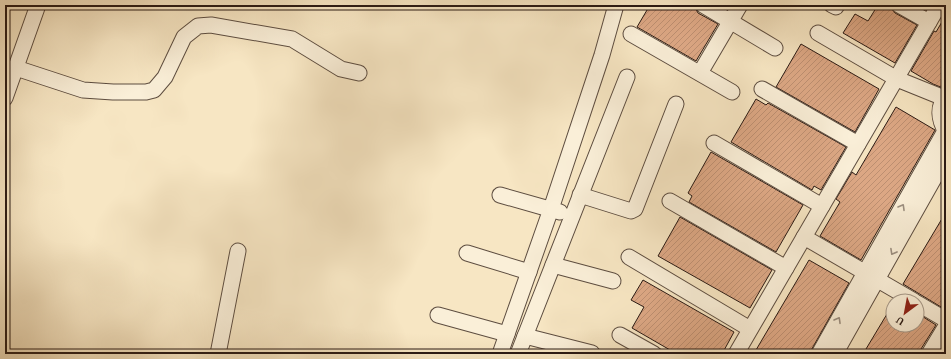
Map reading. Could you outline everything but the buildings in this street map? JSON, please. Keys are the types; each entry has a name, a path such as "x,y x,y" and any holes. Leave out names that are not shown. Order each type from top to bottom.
{"street":[{"path":"5,98 38,5"},
{"path":"500,354 551,209 602,55 616,5"},
{"path":"703,5 775,48"},
{"path":"700,73 740,5"},
{"path":"899,5 929,22"},
{"path":"736,354 939,5"},
{"path":"16,68 83,90 146,92 154,90 165,77 184,37 198,26 211,25 292,39 341,69 359,73"},
{"path":"818,33 897,79 945,97 940,109 940,121 946,131 871,276 835,354"},
{"path":"631,34 732,92"},
{"path":"518,354 627,77"},
{"path":"762,89 858,144"},
{"path":"580,195 631,211 635,208 676,104"},
{"path":"714,143 822,206"},
{"path":"819,354 871,276 946,157"},
{"path":"500,195 572,216"},
{"path":"670,201 786,268"},
{"path":"804,237 900,293"},
{"path":"218,354 238,251"},
{"path":"467,253 529,272"},
{"path":"630,257 750,329"},
{"path":"553,265 613,281"},
{"path":"925,308 946,320"},
{"path":"438,315 507,334"},
{"path":"929,354 946,326"},
{"path":"620,335 654,354"},
{"path":"525,336 592,353"}]}
